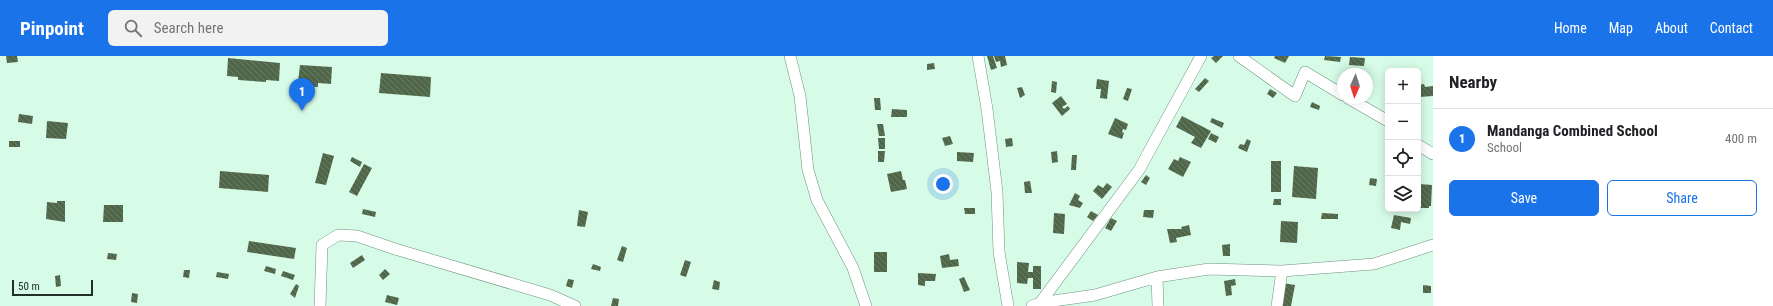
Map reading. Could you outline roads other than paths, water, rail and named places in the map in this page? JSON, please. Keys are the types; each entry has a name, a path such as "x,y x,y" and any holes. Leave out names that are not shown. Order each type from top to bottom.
{"street":[{"path":"790,56 800,96 808,170 818,200 853,268 866,306"},
{"path":"978,56 997,192 998,252 1008,306"},
{"path":"1037,305 1139,170 1201,56"},
{"path":"1239,56 1295,96 1305,72 1337,91"},
{"path":"1358,104 1385,119"},
{"path":"1421,147 1433,154"},
{"path":"320,306 322,245 338,235 357,236 395,249 550,295 575,306"},
{"path":"1037,305 1096,295 1157,277 1208,269 1282,271 1374,264 1433,245"},
{"path":"1277,306 1282,271"},
{"path":"1157,277 1158,306"}],"place":[{"name":"Mandanga Combined School","path":"302,111"}]}
